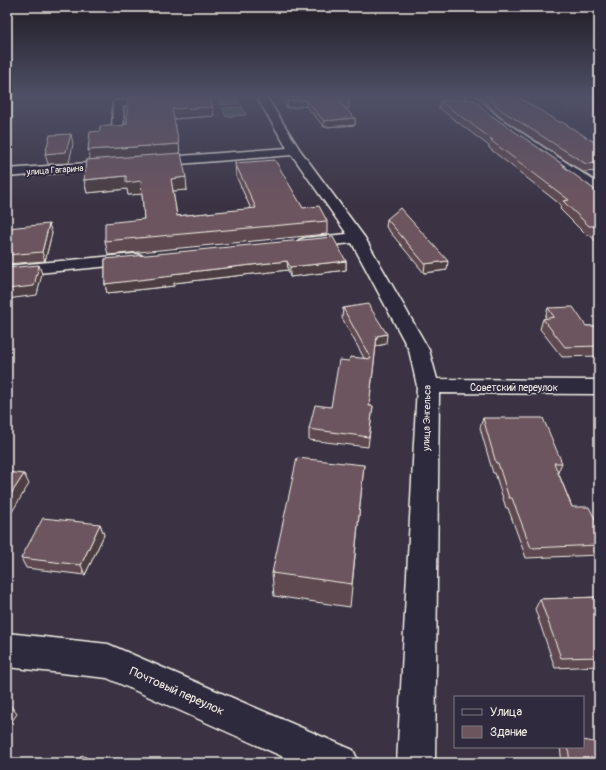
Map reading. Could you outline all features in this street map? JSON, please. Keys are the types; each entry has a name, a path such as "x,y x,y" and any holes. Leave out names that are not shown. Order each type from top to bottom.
{"street":[{"name":"улица Энгельса","path":"283,132 295,151 357,238 419,350 428,386 416,763"},
{"path":"513,132 599,190"},
{"path":"139,163 295,151"},
{"name":"улица Гагарина","path":"7,173 124,164"},
{"path":"294,244 357,238"},
{"path":"7,271 150,258"},
{"name":"Советский переулок","path":"428,386 599,387"},
{"name":"Почтовый переулок","path":"7,650 108,661 340,763"}],"building":[{"path":"90,132 177,132 179,144 88,150"},
{"path":"482,132 515,132 565,166 563,166 599,193 599,232 593,226 589,226 563,201 569,200 490,140 493,140"},
{"path":"536,132 578,132 599,145 599,163 586,164"},
{"path":"71,134 66,152 45,154 50,135"},
{"path":"181,153 186,177 171,179 177,216 256,208 235,163 275,160 303,208 319,206 327,221 105,241 105,223 144,219 141,181 126,183 126,176 84,180 86,160"},
{"path":"400,208 448,261 425,264 387,219"},
{"path":"49,224 42,252 7,255 7,228"},
{"path":"333,237 346,261 290,267 287,261 172,274 173,276 105,284 105,259"},
{"path":"39,265 34,286 7,289 7,268"},
{"path":"368,304 387,334 377,336 369,406 373,406 369,437 309,429 315,405 331,407 339,360 349,361 350,357 371,359 343,308"},
{"path":"573,307 586,326 599,326 599,346 565,347 543,319 554,317 548,308"},
{"path":"483,418 543,418 562,463 554,463 572,507 589,507 599,527 599,545 531,548 512,498 509,498 498,463 496,463"},
{"path":"297,458 364,465 352,584 272,573"},
{"path":"7,472 24,474 7,500"},
{"path":"43,518 100,524 81,565 21,558"},
{"path":"599,597 599,657 561,658 540,599"},
{"path":"584,740 599,743 599,763 570,763 568,748 584,748"},
{"path":"82,755 97,763 77,763"}]}
